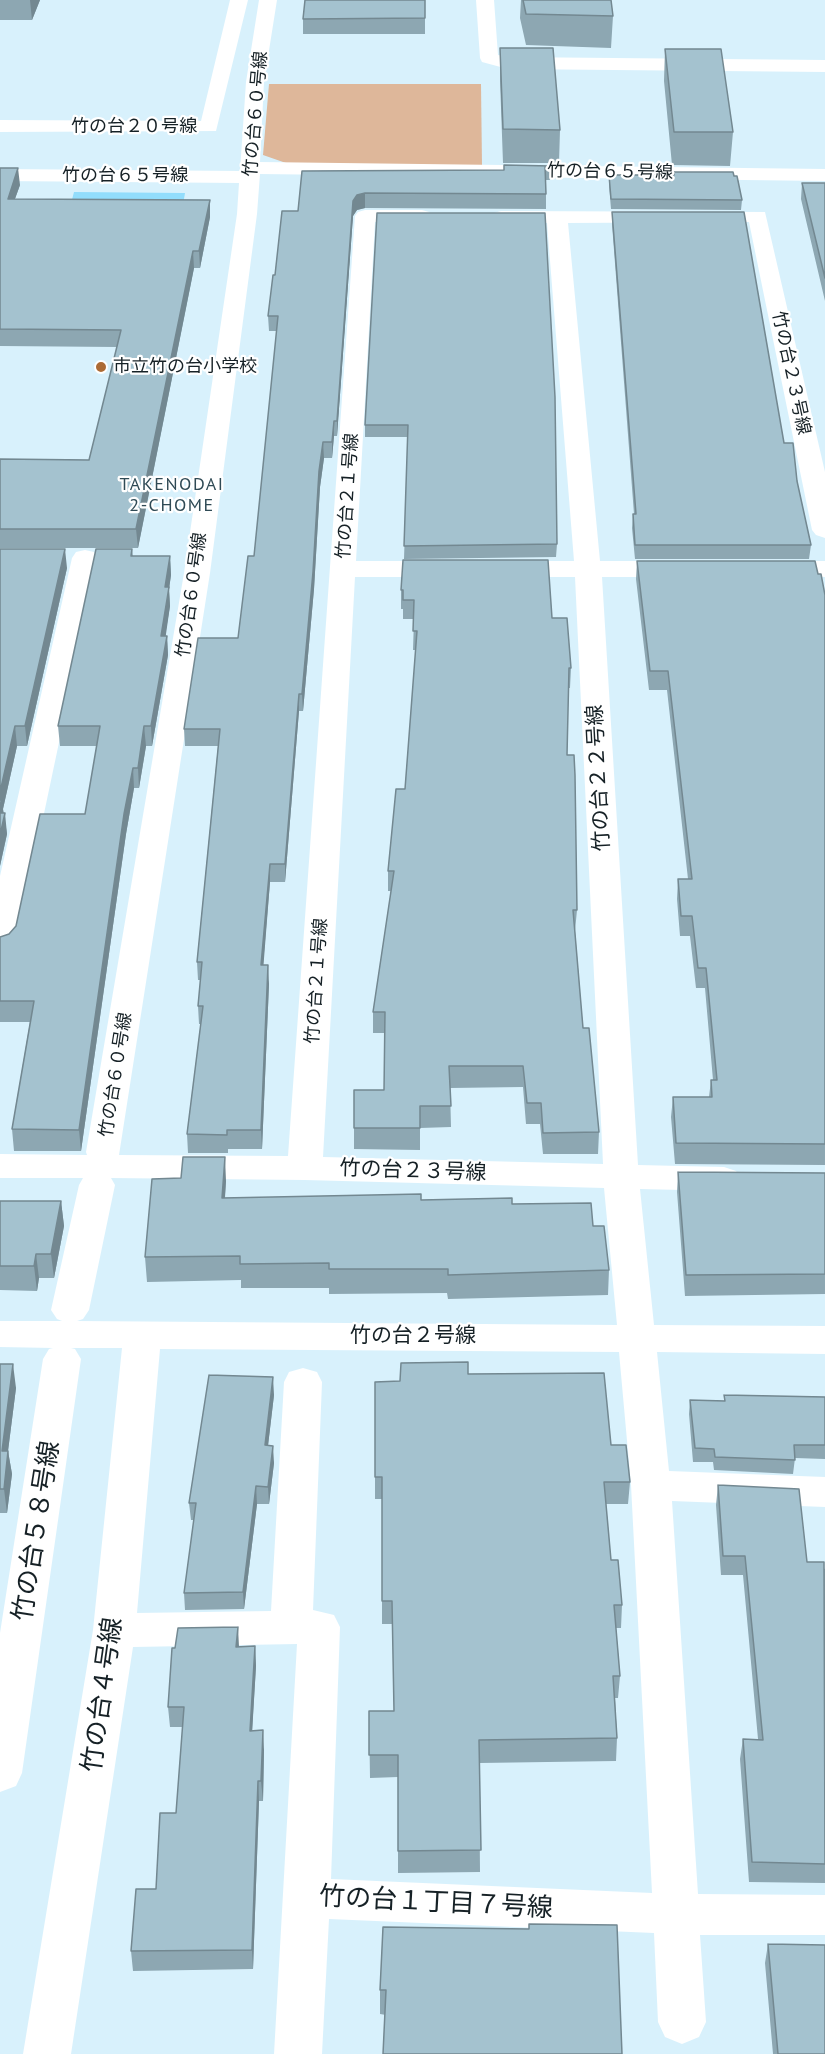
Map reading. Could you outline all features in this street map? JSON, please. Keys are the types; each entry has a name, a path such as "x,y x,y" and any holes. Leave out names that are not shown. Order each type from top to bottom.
{"street":[{"name":"竹の台２０号線","path":"0,126 209,127 239,0"},
{"name":"竹の台６０号線","path":"70,1310 100,1169 197,573 200,537 248,214 255,82 268,0"},
{"path":"485,0 489,58 508,63 825,66"},
{"name":"竹の台６５号線","path":"0,175 251,172 825,175"},
{"name":"竹の台２１号線","path":"305,1168 365,216 444,216"},
{"name":"竹の台２３号線","path":"558,217 758,216 825,530"},
{"path":"478,217 558,217"},
{"name":"竹の台２２号線","path":"558,217 588,569 621,1178 637,1338"},
{"path":"0,946 85,558"},
{"path":"343,569 706,569"},
{"path":"754,569 825,569"},
{"name":"竹の台２３号線","path":"0,1166 305,1168 621,1178 757,1179"},
{"name":"竹の台２号線","path":"0,1334 825,1340"},
{"name":"竹の台４号線","path":"47,2054 114,1630 142,1335"},
{"path":"637,1338 651,1485 682,2022"},
{"name":"竹の台５８号線","path":"0,1773 62,1359"},
{"path":"291,1627 303,1382"},
{"path":"651,1485 825,1492"},
{"name":"竹の台１丁目７号線","path":"114,1630 319,1627 307,1898 676,1914 825,1915"},
{"path":"298,2054 307,1898"}],"shaded area":[{"path":"269,84 481,84 482,166 286,163 263,155"}],"water":[{"path":"74,192 185,193 182,211 69,211"}],"building":[{"path":"305,0 425,0 425,18 303,19"},
{"path":"523,0 611,0 613,16 526,14"},
{"path":"500,48 553,48 560,130 503,129"},
{"path":"665,49 721,49 733,132 674,132"},
{"path":"504,165 551,166 545,166 546,194 365,193 357,195 353,201 337,421 334,421 332,442 323,442 319,471 313,572 302,694 299,694 285,864 270,864 261,965 268,965 261,1130 227,1130 227,1135 187,1134 203,1006 198,1006 202,962 197,962 220,729 184,729 198,638 238,638 248,556 254,556 278,316 268,316 282,211 298,211 302,171 504,170"},
{"path":"0,168 18,168 8,199 210,200 199,251 193,251 136,529 0,529 0,459 89,460 121,330 0,329"},
{"path":"674,172 733,172 734,176 737,176 742,200 611,199 609,175 674,175"},
{"path":"802,183 825,183 825,278"},
{"path":"612,212 744,212 784,443 793,443 797,481 811,545 635,545 633,514 636,514"},
{"path":"377,213 545,213 555,397 557,544 404,546 408,425 365,425"},
{"path":"0,549 65,549 25,726 15,726 0,792"},
{"path":"96,549 132,549 131,556 170,556 165,587 169,587 161,636 167,636 151,726 144,726 138,768 133,768 124,814 79,1130 12,1129 34,1001 0,1001 0,937 9,934 16,926 40,814 85,814 100,726 58,726"},
{"path":"403,560 548,560 552,618 567,618 571,668 569,668 567,755 574,755 575,775 577,910 573,910 583,1028 589,1028 599,1132 543,1133 541,1103 527,1103 523,1066 449,1066 451,1106 420,1106 420,1128 354,1128 354,1090 384,1090 385,1012 373,1012 394,871 388,871 396,789 405,789 417,631 413,631 414,600 403,600 403,590 401,590"},
{"path":"637,561 815,561 818,574 821,574 825,595 825,1144 676,1143 673,1097 712,1097 711,1080 717,1080 706,968 698,968 692,916 681,916 678,879 692,879 668,671 650,671"},
{"path":"0,813 5,813 0,835"},
{"path":"183,1157 225,1157 222,1198 421,1194 421,1200 512,1198 512,1204 591,1203 593,1226 604,1226 609,1270 448,1275 448,1269 329,1269 329,1263 240,1264 240,1256 145,1257 152,1179 181,1178"},
{"path":"678,1172 825,1173 825,1274 686,1275"},
{"path":"0,1201 61,1201 51,1254 36,1254 34,1266 0,1266"},
{"path":"468,1362 468,1374 604,1373 611,1445 626,1445 630,1482 604,1482 611,1560 618,1560 622,1605 614,1605 620,1676 613,1676 617,1738 479,1740 481,1850 398,1851 398,1755 369,1755 369,1711 394,1711 392,1601 382,1601 382,1477 375,1477 375,1382 400,1381 401,1363"},
{"path":"0,1364 13,1364 2,1451 8,1451 4,1489 0,1489"},
{"path":"209,1375 273,1377 265,1445 273,1446 268,1487 256,1486 243,1592 184,1593 196,1503 189,1503"},
{"path":"724,1395 825,1397 825,1445 794,1445 795,1460 715,1457 714,1449 695,1448 690,1400 725,1401"},
{"path":"718,1485 799,1489 807,1562 824,1562 825,1864 752,1862 743,1739 763,1740 745,1556 723,1556"},
{"path":"238,1627 236,1647 255,1646 250,1731 263,1730 261,1781 258,1781 252,1950 131,1951 136,1889 156,1889 160,1813 176,1813 184,1707 168,1707 172,1648 175,1648 178,1628"},
{"path":"529,1924 617,1925 622,2054 383,2054 386,1990 380,1990 383,1927 529,1929"},
{"path":"768,1944 825,1945 825,2054 778,2054"}],"place":[{"name":"市立竹の台小学校","path":"101,367"}],"district":[{"name":"TAKENODAI 2-CHOME","path":"172,495"}]}
